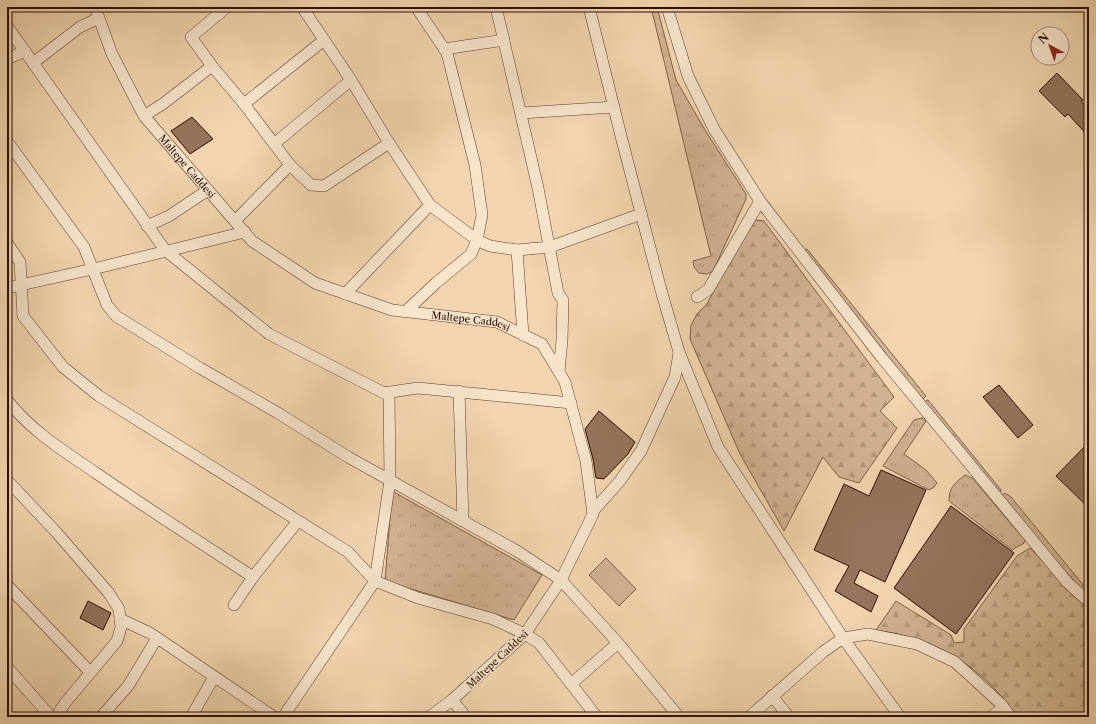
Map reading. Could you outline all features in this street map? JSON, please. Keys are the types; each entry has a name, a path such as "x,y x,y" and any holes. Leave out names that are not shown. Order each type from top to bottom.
{"street":[{"name":"Maltepe Caddesi","path":"95,7 112,54 144,116 252,241 315,283 392,310 497,322 542,344 565,382 586,461 593,514 561,580 525,634 452,700 429,717"},
{"path":"227,7 191,37 290,165 311,185 324,186 389,143"},
{"path":"302,7 351,80 389,143 430,205 478,240 490,246 517,250 550,247 641,214"},
{"path":"406,311 436,283 471,254 478,240 482,215 475,165 446,53 416,7"},
{"path":"496,7 538,188 558,293 563,300 562,340 559,371"},
{"path":"589,7 641,214 679,352 718,447 843,638 900,717"},
{"path":"667,7 688,76 714,129 760,201 882,358 947,438 1067,582 1089,602"},
{"path":"33,63 80,27 99,18"},
{"path":"7,26 165,250 269,334 384,393 418,388 571,403"},
{"path":"244,104 324,40"},
{"path":"444,49 504,40"},
{"path":"7,59 24,50"},
{"path":"144,116 164,103 212,66"},
{"path":"274,144 351,80"},
{"path":"521,113 614,107"},
{"path":"7,141 84,247 107,304 116,316 200,368 278,413 348,457 517,551 561,580 618,642 679,717"},
{"path":"235,221 290,165"},
{"path":"147,226 169,216 208,190"},
{"path":"697,297 708,290 760,201"},
{"path":"345,294 430,205"},
{"path":"7,288 93,269 165,250 245,232"},
{"path":"7,243 20,262 23,316 63,366 99,396 348,552 375,581 418,598 493,619 525,634 539,643 597,717"},
{"path":"517,250 523,335"},
{"path":"593,511 619,482 641,451 675,377 679,352"},
{"path":"283,717 375,581 390,480 389,392"},
{"path":"460,392 463,521"},
{"path":"7,400 15,410 41,435 253,577"},
{"path":"7,480 57,533 108,592 119,609 121,627 116,641 65,703 58,717"},
{"path":"234,605 253,577 298,521"},
{"path":"7,585 90,672"},
{"path":"120,619 158,638 274,717"},
{"path":"750,717 823,652 843,638 868,634 917,644 955,662 1004,707 1011,717"},
{"path":"101,717 128,686 158,638"},
{"path":"571,684 618,642"},
{"path":"7,667 51,717"},
{"path":"190,717 214,677"},
{"path":"772,696 789,717"},
{"path":"452,700 466,717"},
{"path":"991,717 1004,707"}],"green space":[{"path":"651,7 657,7 676,80 705,130 746,194 746,199 713,271 707,274 699,273 694,267 693,261 711,256"},
{"path":"755,220 764,221 894,397 880,411 897,428 859,483 839,477 823,457 784,531 740,454 690,339 691,325 697,314 707,304 744,233"},
{"path":"807,249 926,396 922,400 804,250"},
{"path":"927,400 1001,490 1000,493 924,403"},
{"path":"922,418 926,421 904,454 926,470 937,483 929,490 883,466 914,420"},
{"path":"965,475 972,478 1025,540 1024,543 1012,550 949,501 951,489 958,480"},
{"path":"392,491 542,575 514,620 385,581"},
{"path":"1005,493 1011,497 1089,592 1089,598 1000,497"},
{"path":"1030,548 1089,610 1089,717 1018,717 988,682 962,661 949,653 922,641 876,630 896,601 951,635 954,643 964,642 964,629 1017,556"},
{"path":"606,558 636,589 619,606 589,575"}],"building":[{"path":"1057,73 1083,100 1081,101 1089,110 1089,137 1068,114 1065,117 1039,91"},
{"path":"192,117 213,139 190,154 171,131"},
{"path":"999,385 1033,425 1018,438 983,397"},
{"path":"599,411 635,442 628,454 604,479 596,478 593,459 585,429"},
{"path":"1089,442 1089,508 1056,476"},
{"path":"881,470 926,490 885,582 860,570 854,583 878,596 871,612 835,591 849,566 814,550 844,484 869,496"},
{"path":"951,506 1014,553 956,634 894,588"},
{"path":"88,601 111,613 103,630 80,618"}]}
